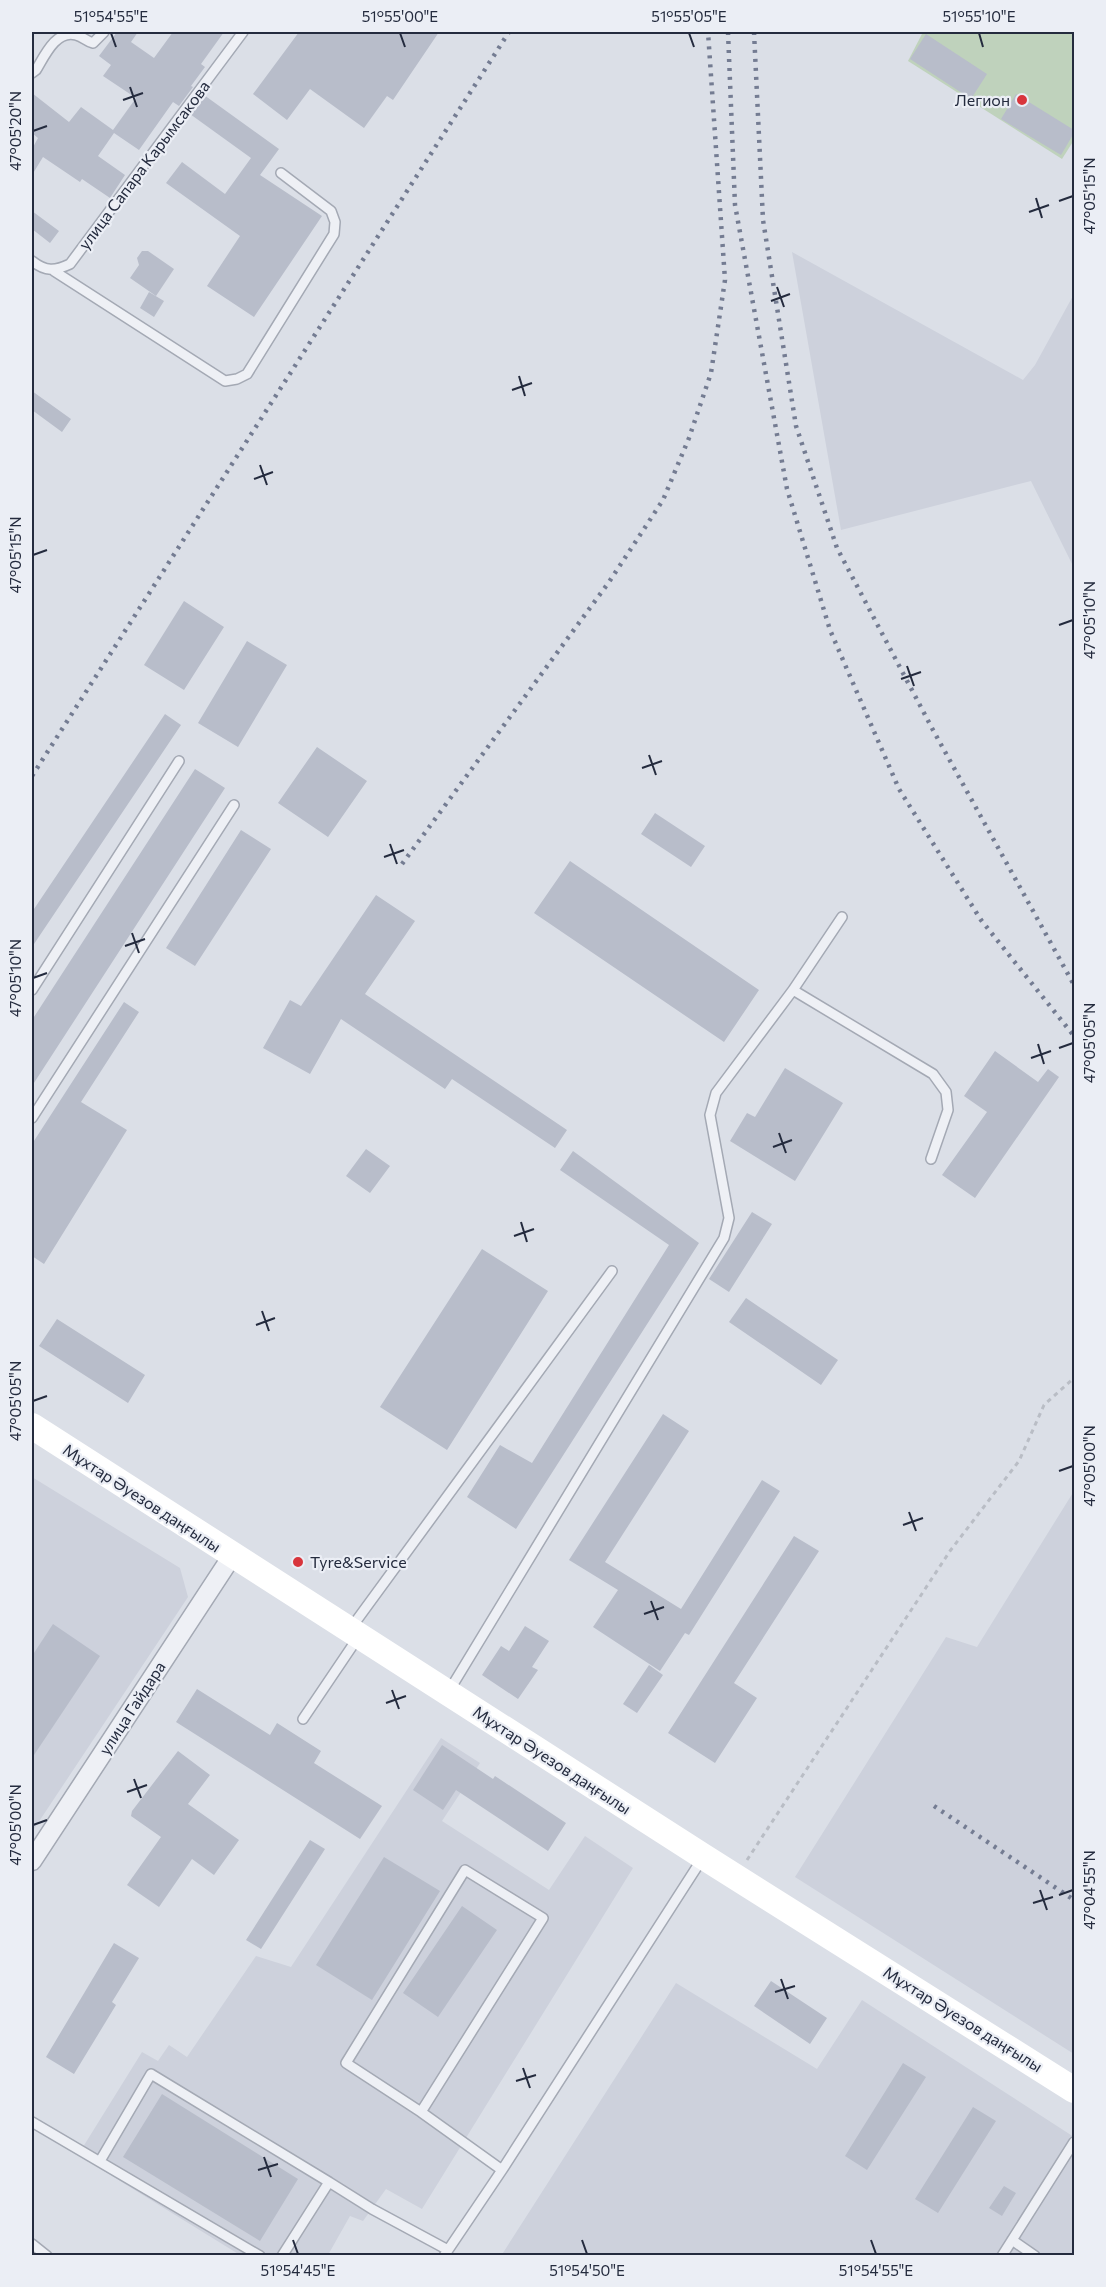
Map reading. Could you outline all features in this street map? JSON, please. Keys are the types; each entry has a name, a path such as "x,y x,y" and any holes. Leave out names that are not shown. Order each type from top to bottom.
{"main road":[{"name":"Мұхтар Әуезов даңғылы","path":"32,1426 704,1857 1074,2090"}],"street":[{"name":"улица Гайдара","path":"32,1861 232,1556"}],"lane":[{"path":"32,73 56,40 63,36 75,34 93,43 104,32"},
{"name":"улица Сапара Карымсакова","path":"54,271 70,264 243,32"},
{"path":"32,261 38,266 54,271 225,381 237,379 247,374 334,234 335,222 331,211 281,173"},
{"path":"32,990 178,761"},
{"path":"32,1118 234,805"},
{"path":"448,1693 724,1238 729,1218 710,1115 716,1093 793,990 842,917"},
{"path":"793,990 933,1074 946,1092 948,1110 931,1159"},
{"path":"303,1719 354,1633 612,1271"},
{"path":"100,2161 151,2074 446,2253 704,1857"},
{"path":"421,2112 543,1918 465,1870 346,2063 421,2112 502,2170"},
{"path":"32,2122 260,2256"},
{"path":"1002,2256 1074,2142"},
{"path":"282,2256 329,2182"},
{"path":"1012,2240 1035,2256"},
{"path":"32,2244 47,2256"}],"path":[{"path":"736,1876 950,1551 1019,1461 1044,1405 1074,1378"}],"shaded area":[{"path":"792,252 1023,380 1035,365 1074,294 1074,568 1031,481 841,530"},
{"path":"32,1477 180,1568 188,1597 32,1832"},
{"path":"1074,1491 1074,2054 795,1877 946,1637 977,1647"},
{"path":"441,1738 480,1763 442,1821 549,1890 585,1836 633,1868 422,2209 386,2189 363,2221 350,2216 328,2255 240,2255 78,2155 142,2052 158,2061 169,2045 187,2057 256,1956 291,1967"},
{"path":"676,1983 817,2069 862,2000 1074,2137 1074,2255 501,2256"}],"green space":[{"name":"Легион","path":"923,32 1074,32 1074,140 1062,159 908,61"}],"building":[{"path":"117,32 138,32 131,42 154,58 173,32 224,32 201,64 205,67 191,86 193,87 179,106 173,102 139,150 114,133 98,156 125,175 110,198 82,179 80,182 43,157 32,175 32,149 38,138 32,133 32,93 69,122 81,107 113,130 136,98 103,76 111,65 99,56"},
{"path":"299,32 439,32 393,100 387,96 364,128 310,89 287,120 253,94"},
{"path":"926,34 987,74 971,99 910,59"},
{"path":"1016,94 1074,130 1061,155 1001,119"},
{"path":"204,95 279,149 260,175 322,216 254,317 207,286 240,236 166,183 182,162 225,194 251,158 190,114"},
{"path":"32,211 59,231 50,243 32,229"},
{"path":"142,251 148,251 174,269 156,296 130,278 139,265 137,258"},
{"path":"149,292 164,301 154,317 140,308"},
{"path":"32,391 71,419 62,432 32,410"},
{"path":"184,601 224,627 184,690 144,665"},
{"path":"247,641 287,665 238,747 198,723"},
{"path":"165,714 181,725 32,947 32,912"},
{"path":"317,747 367,781 328,837 278,803"},
{"path":"195,769 225,788 32,1086 32,1020"},
{"path":"655,813 705,846 691,867 641,834"},
{"path":"241,830 271,849 195,966 166,948"},
{"path":"570,861 759,990 724,1042 534,913"},
{"path":"376,895 415,921 365,994 567,1130 555,1148 452,1079 445,1089 341,1019 310,1074 263,1048 290,1000 301,1006"},
{"path":"124,1002 139,1012 81,1102 127,1130 44,1264 32,1256 32,1144"},
{"path":"995,1051 1038,1082 1048,1069 1059,1077 975,1198 942,1175 987,1112 964,1096"},
{"path":"785,1068 843,1103 795,1181 730,1141 747,1113 755,1117"},
{"path":"366,1149 390,1166 370,1193 346,1176"},
{"path":"573,1151 699,1243 516,1529 467,1497 500,1445 532,1463 669,1245 560,1170"},
{"path":"752,1212 772,1224 729,1292 709,1279"},
{"path":"482,1249 548,1291 447,1450 380,1407"},
{"path":"746,1298 838,1360 821,1385 729,1322"},
{"path":"57,1319 145,1375 128,1403 39,1346"},
{"path":"663,1414 689,1431 605,1562 681,1609 762,1480 780,1491 689,1635 685,1633 660,1671 593,1627 618,1590 569,1560"},
{"path":"794,1536 819,1551 734,1683 757,1698 715,1763 668,1733"},
{"path":"53,1624 100,1656 32,1758 32,1656"},
{"path":"525,1626 549,1641 532,1667 538,1670 518,1699 482,1675 501,1646 509,1651"},
{"path":"649,1665 663,1675 637,1713 623,1704"},
{"path":"197,1689 270,1735 277,1723 321,1751 314,1763 382,1806 360,1839 176,1722"},
{"path":"442,1745 493,1779 495,1776 566,1823 548,1851 456,1790 443,1810 413,1790"},
{"path":"178,1751 210,1775 188,1804 239,1840 214,1875 192,1859 159,1907 127,1885 161,1837 131,1816 132,1811"},
{"path":"310,1840 325,1849 261,1949 246,1940"},
{"path":"384,1857 440,1891 372,2000 316,1965"},
{"path":"462,1906 497,1930 438,2017 403,1993"},
{"path":"114,1943 139,1958 112,2002 116,2005 74,2074 46,2057"},
{"path":"771,1981 827,2018 810,2044 754,2006"},
{"path":"903,2063 926,2077 867,2170 845,2156"},
{"path":"162,2094 298,2179 260,2241 123,2157"},
{"path":"973,2107 996,2121 938,2213 915,2199"},
{"path":"1004,2186 1016,2193 1002,2216 989,2208"}],"railway":[{"path":"32,776 509,32"},
{"path":"402,864 609,582 663,500 689,438 711,373 725,280 708,32"},
{"path":"728,32 735,205 787,489 830,630 899,789 981,920 1074,1036"},
{"path":"754,32 763,220 796,426 837,548 933,730 1074,985"},
{"path":"934,1806 1074,1900"}],"place":[{"name":"Легион","path":"1022,100"},
{"name":"Tyre&Service","path":"298,1562"}]}
